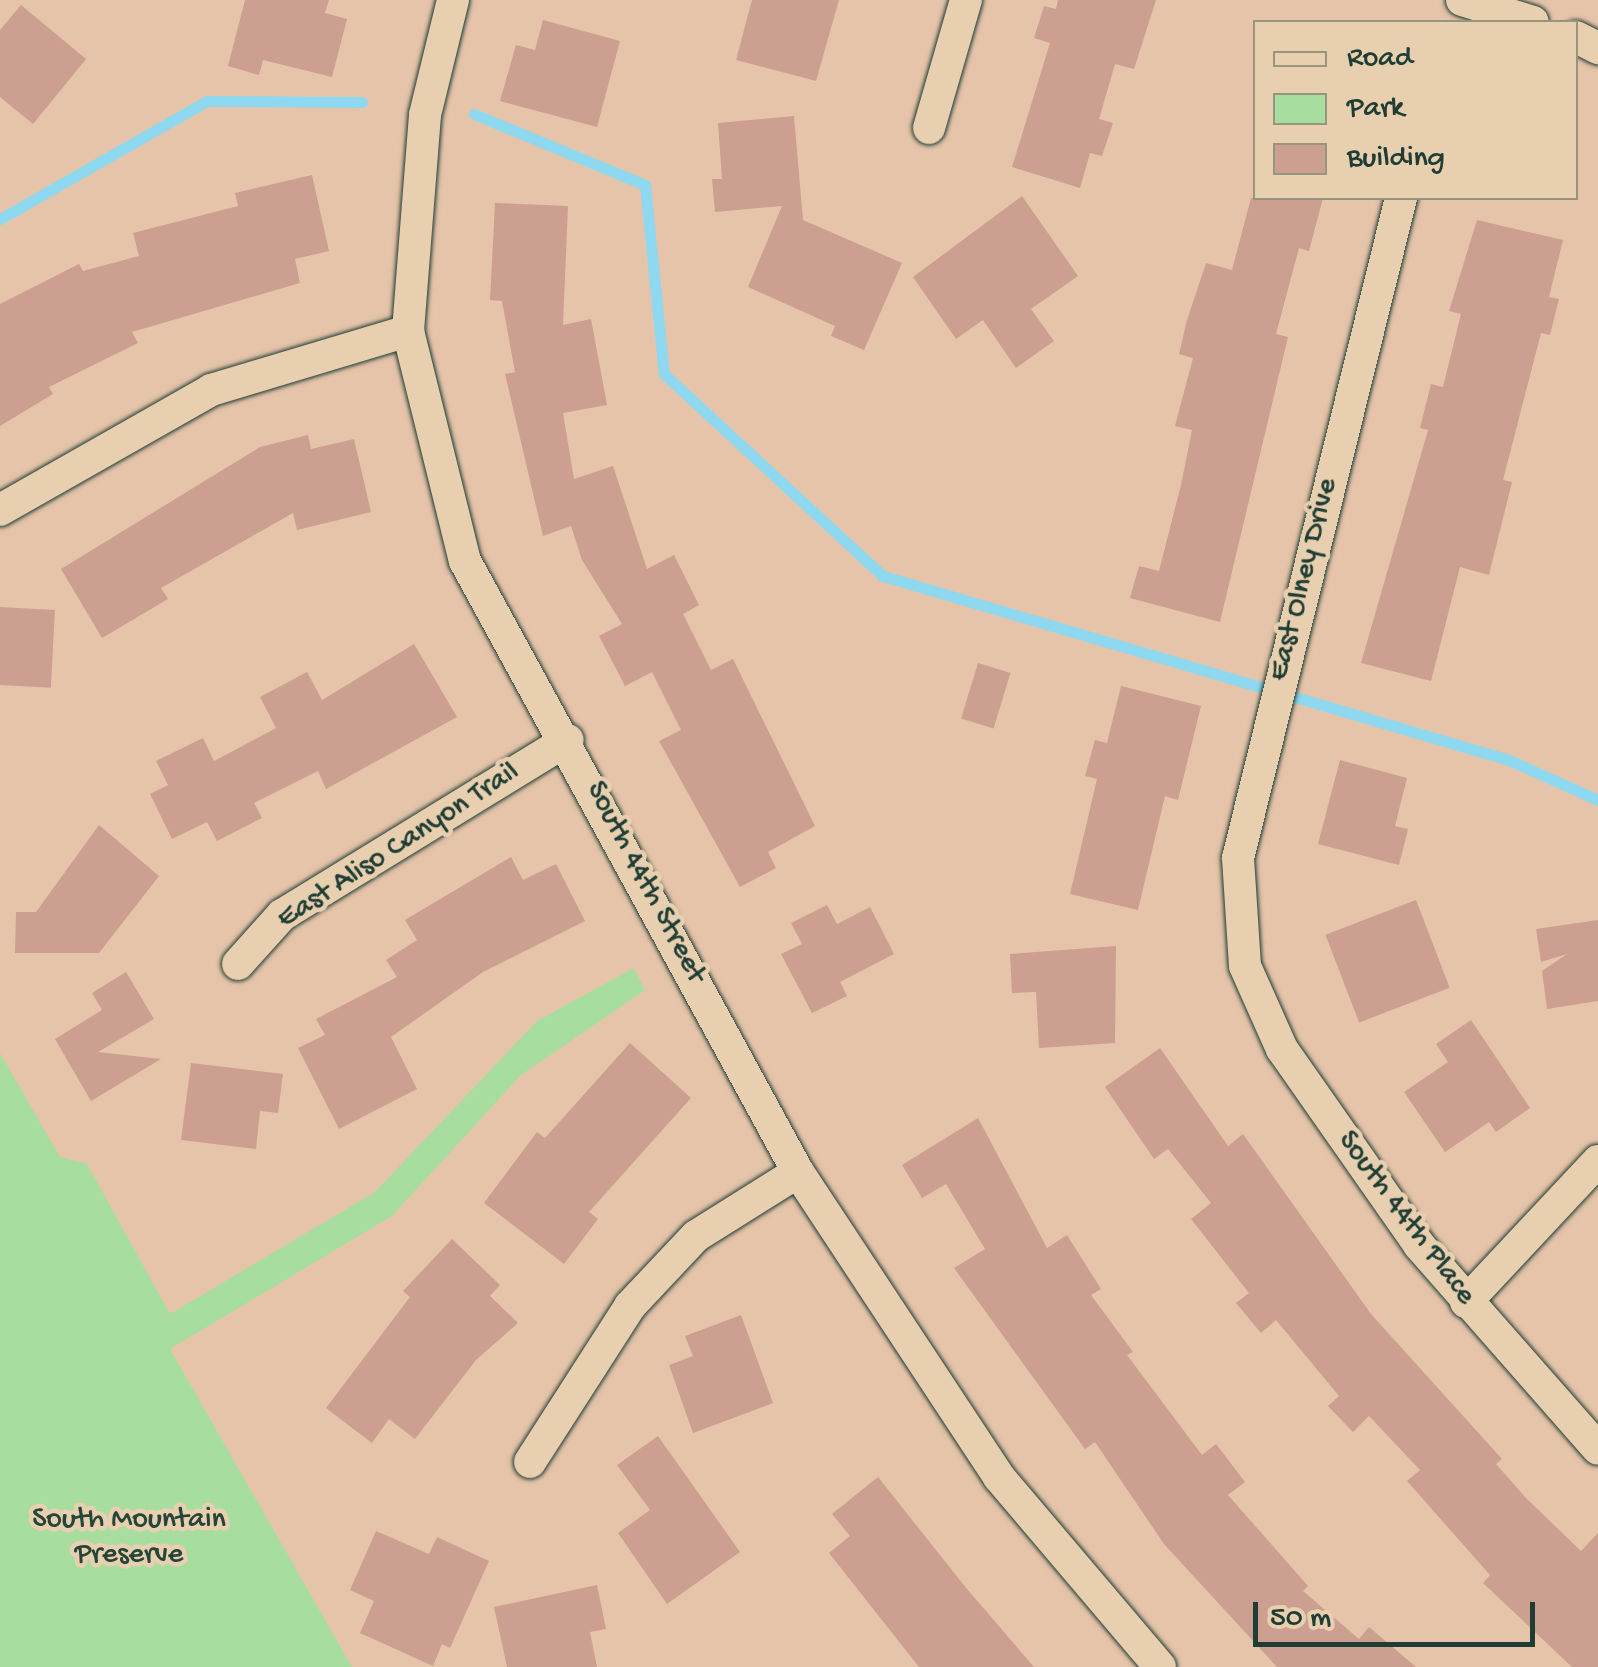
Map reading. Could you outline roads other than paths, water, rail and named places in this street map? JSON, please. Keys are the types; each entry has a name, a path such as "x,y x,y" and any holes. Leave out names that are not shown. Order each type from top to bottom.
{"street":[{"name":"South 44th Street","path":"453,0 426,115 408,331 465,561 568,740 798,1172 999,1477 1160,1667"},
{"path":"929,128 966,0"},
{"path":"1462,0 1527,20"},
{"name":"East Olney Drive","path":"1245,966 1238,858 1401,200"},
{"path":"0,510 211,390 408,331"},
{"name":"East Aliso Canyon Trail","path":"238,964 282,915 568,740"},
{"name":"South 44th Place","path":"1245,966 1282,1049 1466,1302 1598,1449"},
{"path":"1466,1302 1598,1162"},
{"path":"530,1462 630,1306 696,1236 798,1172"}],"waterway":[{"path":"0,219 207,101 362,102"},
{"path":"474,114 645,185 664,374 883,576 1509,760 1598,800"}],"park label":[{"name":"South Mountain Preserve","path":"129,1538"}]}
